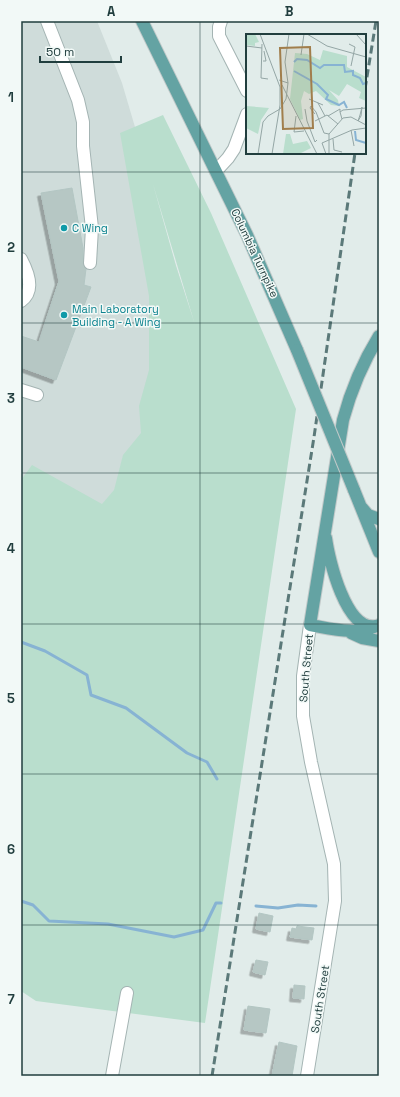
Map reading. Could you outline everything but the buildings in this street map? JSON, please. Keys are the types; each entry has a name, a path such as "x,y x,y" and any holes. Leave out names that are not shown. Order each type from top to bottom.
{"main road":[{"name":"Columbia Turnpike","path":"142,21 260,263 361,507"},
{"name":"South Street","path":"310,625 324,527 343,420 352,389 379,336"},
{"path":"366,359 379,349"},
{"path":"361,507 368,515 379,519"},
{"path":"361,507 379,552"},
{"path":"324,527 331,561 347,606 353,616 365,625 379,625"},
{"path":"310,625 344,631 361,631 371,629 379,625"},
{"path":"344,631 362,638 379,641"}],"street":[{"path":"47,21 78,100 83,122 83,146 92,228 90,263"},
{"path":"222,21 219,27 219,36 246,89"},
{"path":"216,171 234,149 246,117"},
{"path":"21,259 26,269 30,288 28,294 21,301"},
{"path":"21,390 37,395"},
{"name":"South Street","path":"307,1076 335,901 334,864 311,762 303,716 303,676 310,625"},
{"path":"112,1076 127,994"}],"shaded area":[{"path":"21,21 97,21 122,83 176,266 208,366 21,714"}],"green space":[{"path":"163,115 211,213 296,409 205,1023 36,1001 21,991 21,480 32,465 102,504 114,490 123,455 141,433 139,406 149,370 149,296 120,133","holes":["153,184 195,325 176,266"]}],"waterway":[{"path":"21,642 45,651 87,675 91,695 126,708 187,753 207,762 217,779"},
{"path":"21,901 33,905 49,921 108,924 174,937 203,930 216,903 221,903"},
{"path":"256,906 278,908 298,905 316,906"}],"railway":[{"path":"366,83 376,21"},
{"path":"212,1076 314,437 355,154"}],"place":[{"name":"C Wing","path":"64,228"},
{"name":"Main Laboratory Building - A Wing","path":"64,315"}]}
